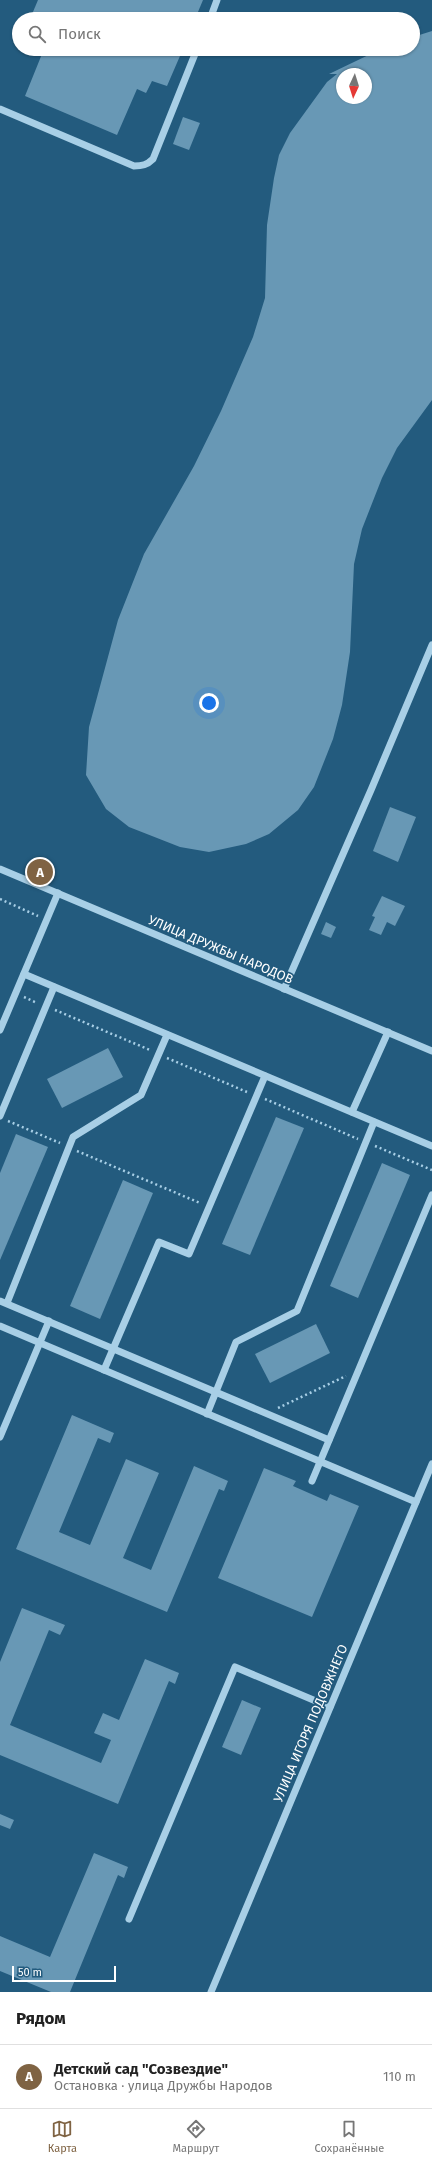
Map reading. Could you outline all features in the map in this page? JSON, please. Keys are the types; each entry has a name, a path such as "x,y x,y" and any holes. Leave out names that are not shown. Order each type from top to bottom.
{"street":[{"path":"213,12 217,0"},
{"path":"0,109 134,166 142,166 152,159 194,56"},
{"path":"284,989 372,790 432,644"},
{"name":"УЛИЦА ДРУЖБЫ НАРОДОВ","path":"0,869 432,1051"},
{"path":"0,1030 58,893"},
{"path":"24,974 54,988 432,1146"},
{"path":"0,1116 54,988"},
{"path":"352,1112 388,1032"},
{"path":"167,1035 141,1095 73,1137 3,1302 329,1440"},
{"path":"104,1370 160,1242 189,1254 265,1076"},
{"path":"207,1414 236,1342 297,1311 374,1122"},
{"path":"312,1481 432,1195"},
{"path":"0,1437 49,1321"},
{"path":"0,1326 416,1502"},
{"name":"УЛИЦА ИГОРЯ ПОДОВЖНЕГО","path":"211,1992 432,1464"},
{"path":"129,1919 235,1667 330,1707"}],"path":[{"path":"0,899 47,919"},
{"path":"15,994 432,1170"},
{"path":"7,1121 209,1207"},
{"path":"266,1413 359,1370"}],"building":[{"path":"38,0 203,0 198,12 33,12"},
{"path":"432,31 432,400 397,448 382,478 362,529 354,564 350,652 342,705 333,739 314,787 298,810 269,834 246,844 209,852 180,847 129,827 106,809 86,775 89,727 118,620 144,554 194,466 221,411 253,337 265,298 267,225 279,155 290,133 327,82 336,75 336,104 372,104 372,68 341,68 366,56 420,56 420,35"},
{"path":"41,56 180,56 167,86 152,81 146,93 137,89 117,135 25,96"},
{"path":"336,71 336,74 329,74"},
{"path":"183,117 200,123 189,150 173,144"},
{"path":"390,807 416,817 398,862 373,851"},
{"path":"382,896 405,906 395,926 387,922 381,935 369,930 375,917 372,916"},
{"path":"326,922 336,927 331,938 321,934"},
{"path":"108,1048 123,1077 62,1108 47,1079"},
{"path":"276,1117 304,1128 250,1255 222,1244"},
{"path":"16,1134 48,1147 0,1260 0,1173"},
{"path":"382,1163 410,1175 358,1298 330,1286"},
{"path":"123,1180 153,1193 100,1319 70,1306"},
{"path":"316,1324 330,1353 270,1383 255,1354"},
{"path":"72,1415 114,1433 110,1443 98,1438 59,1532 90,1545 126,1459 159,1473 123,1558 151,1570 194,1466 228,1481 224,1491 219,1489 167,1612 16,1549"},
{"path":"264,1468 296,1481 293,1486 327,1501 330,1494 359,1506 312,1617 218,1578"},
{"path":"22,1608 65,1625 60,1635 49,1630 10,1725 101,1763 111,1740 94,1733 103,1713 119,1720 145,1659 179,1673 175,1684 169,1681 118,1804 0,1755 0,1662"},
{"path":"242,1700 261,1708 241,1755 222,1747"},
{"path":"0,1814 14,1820 10,1829 0,1825"},
{"path":"94,1853 128,1867 124,1878 118,1875 70,1992 51,1992 0,1971 0,1936 50,1957"}],"place":[{"name":"Детский сад \"Созвездие\"","path":"40,872"}]}
